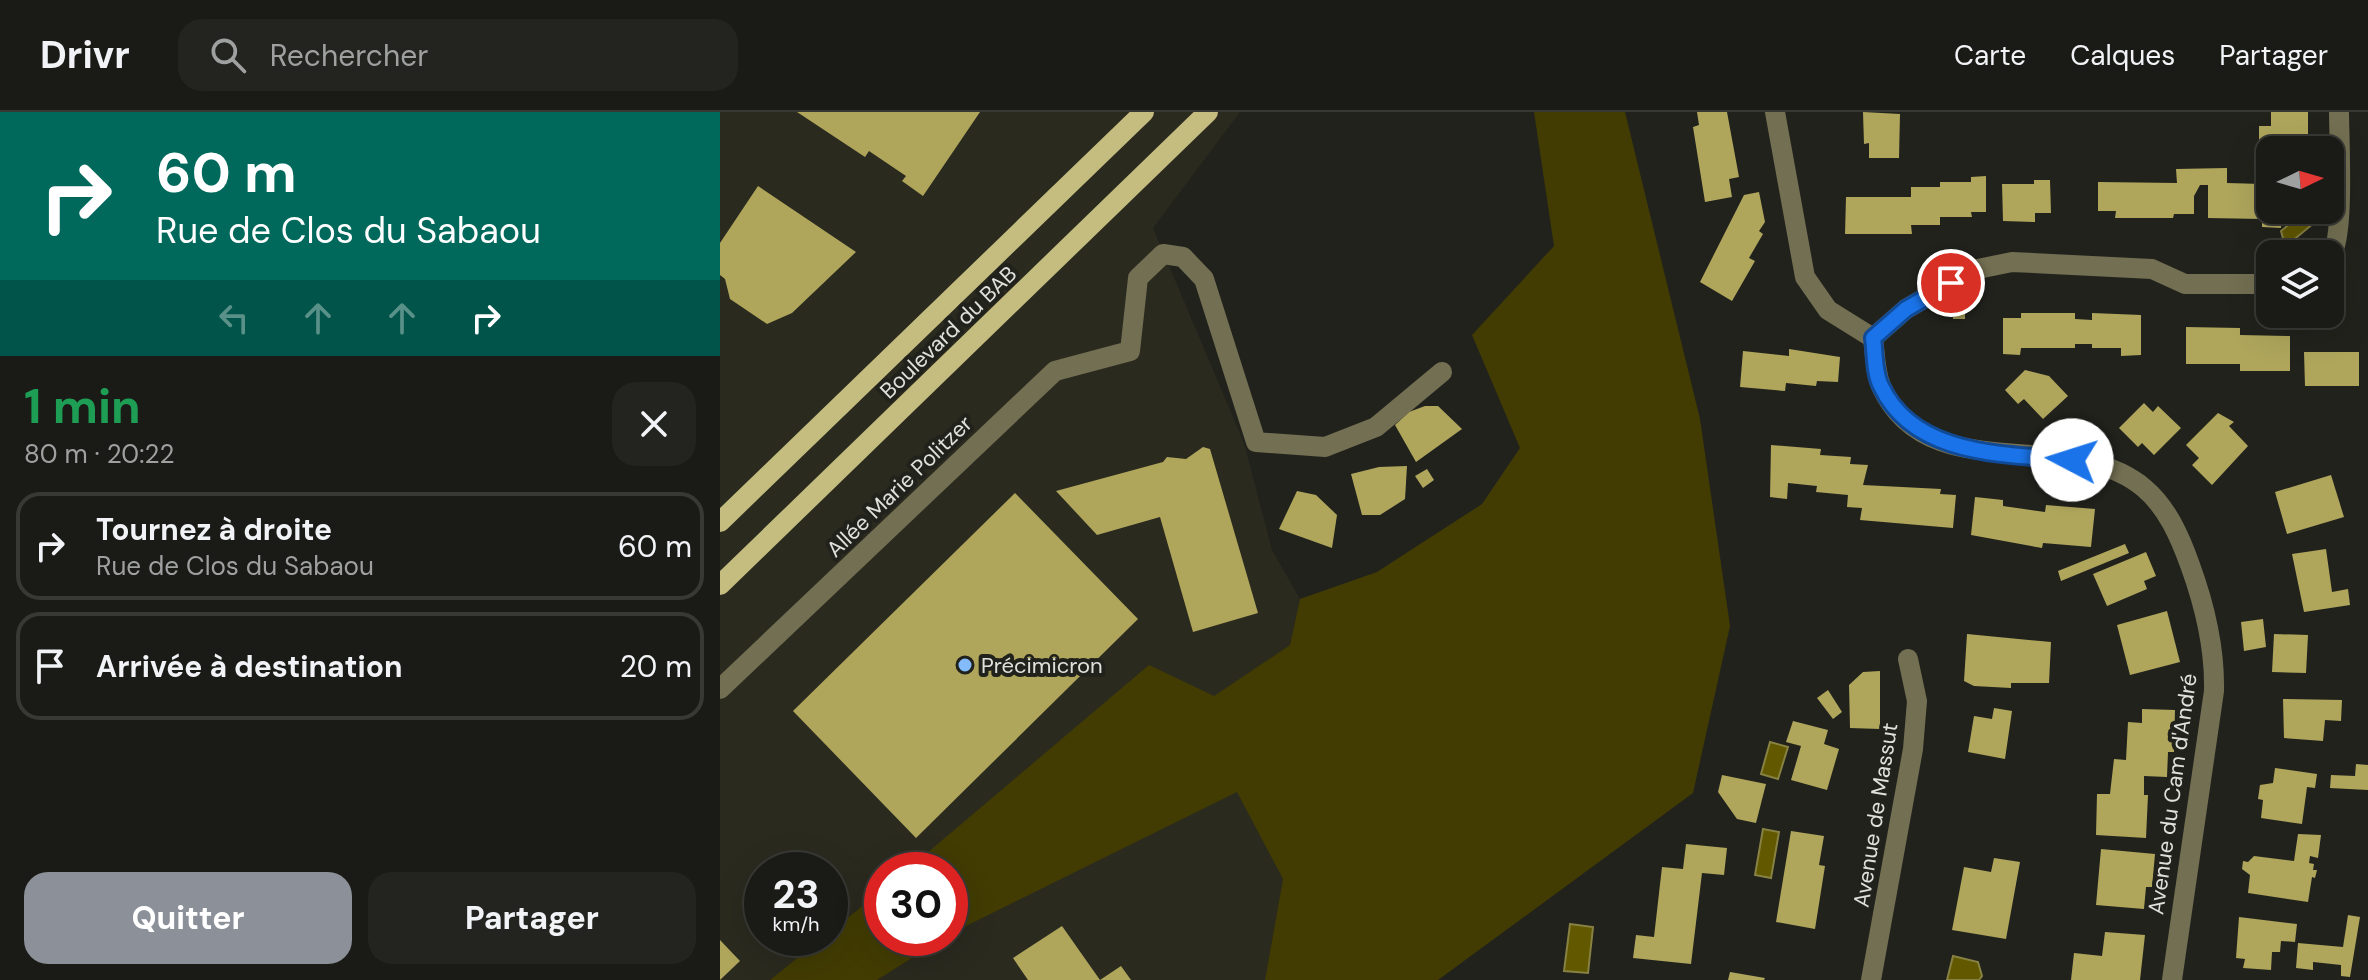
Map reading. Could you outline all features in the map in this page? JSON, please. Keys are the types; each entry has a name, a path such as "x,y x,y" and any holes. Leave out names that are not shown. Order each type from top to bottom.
{"main road":[{"name":"Boulevard du BAB","path":"720,522 1144,112"},
{"name":"Boulevard du BAB","path":"720,585 1208,112"}],"street":[{"path":"1775,112 1805,277 1828,310 1873,338 1906,309 1973,270 2012,262 2152,269 2185,284 2256,284"},
{"path":"2336,240 2339,112"},
{"name":"Allée Marie Politzer","path":"720,689 1055,371 1130,351 1138,278 1163,254 1183,257 1204,279 1256,442 1325,447 1376,427 1442,372"},
{"name":"Avenue du Cam d'André","path":"1873,338 1880,384 1899,415 1932,437 1972,451 2072,460 2109,468 2144,488 2177,529 2200,592 2215,659 2214,691 2172,980"},
{"name":"Avenue de Massut","path":"1871,980 1913,749 1917,701 1908,659"}],"shaded area":[{"path":"720,112 1240,112 1153,228 1244,443 1272,550 1300,599 1290,645 1214,696 995,799 929,852 864,852 864,905 848,917 848,852 744,852 744,956 800,956 770,980 720,980"},
{"path":"1534,112 1625,112 1700,419 1730,626 1693,793 1438,980 1265,980 1283,879 1237,792 968,925 968,852 928,852 1149,665 1214,696 1290,645 1300,599 1377,572 1482,504 1520,448 1472,335 1554,246"},
{"path":"2289,224 2313,224 2293,240 2283,240 2281,231"},
{"path":"1770,742 1788,747 1778,779 1761,774"},
{"path":"1238,791 1283,879 1265,980 877,980 915,956 968,956 968,925"},
{"path":"1763,829 1779,832 1771,878 1755,875"},
{"path":"864,905 864,956 915,956 877,980 770,980 800,956 848,956 848,917"},
{"path":"1570,924 1593,927 1588,973 1564,971"},
{"path":"1953,956 1978,962 1982,976 1979,980 1947,980"}],"building":[{"path":"797,112 980,112 923,196 902,181 906,176 869,151 865,157"},
{"path":"1697,112 1727,112 1739,177 1729,179 1732,197 1705,202 1693,127 1699,125"},
{"path":"1863,112 1900,114 1899,158 1869,158 1869,143 1864,144"},
{"path":"2271,112 2308,112 2308,136 2259,136 2259,126 2271,126"},
{"path":"2227,168 2227,183 2256,184 2256,219 2208,218 2208,185 2200,185 2194,196 2194,214 2174,214 2173,218 2115,218 2116,211 2098,211 2098,182 2177,183 2176,169"},
{"path":"1986,176 1986,212 1971,212 1972,217 1940,217 1940,225 1911,225 1912,234 1845,234 1846,197 1911,197 1911,187 1940,187 1940,182 1971,182 1971,177"},
{"path":"2034,180 2050,180 2051,213 2035,213 2035,222 2003,221 2002,184 2034,184"},
{"path":"758,186 856,252 792,313 767,324 730,299 725,279 720,275 720,243"},
{"path":"1759,192 1765,222 1759,231 1763,234 1749,258 1755,261 1732,301 1700,282 1744,195"},
{"path":"2262,224 2281,224 2281,228 2262,227"},
{"path":"1952,309 1965,309 1965,319 1953,319"},
{"path":"2021,313 2075,313 2075,319 2092,320 2092,313 2141,315 2141,355 2121,356 2121,348 2092,348 2092,344 2075,344 2075,348 2021,348 2020,355 2003,354 2003,318 2021,318"},
{"path":"2186,327 2240,328 2240,335 2290,336 2290,371 2240,371 2240,364 2186,364"},
{"path":"1789,349 1840,357 1838,382 1817,381 1816,386 1786,383 1785,391 1740,387 1743,351 1789,356"},
{"path":"2304,352 2359,352 2359,386 2305,386"},
{"path":"2025,370 2049,376 2068,396 2043,419 2024,399 2018,404 2005,390"},
{"path":"2144,403 2153,412 2158,406 2181,428 2154,455 2142,443 2138,447 2119,428"},
{"path":"1425,406 1438,406 1462,429 1416,462 1395,425 1409,412"},
{"path":"2218,413 2234,422 2229,426 2248,446 2212,485 2192,465 2199,458 2186,445"},
{"path":"1771,445 1821,449 1820,455 1851,457 1850,464 1868,465 1863,485 1941,489 1940,494 1956,495 1953,528 1860,520 1862,508 1847,507 1848,495 1816,492 1817,486 1788,483 1787,499 1770,497"},
{"path":"1203,447 1210,449 1258,613 1193,632 1160,517 1097,535 1056,491 1163,462 1167,457 1186,459"},
{"path":"1407,466 1405,499 1380,515 1362,515 1351,474 1379,467"},
{"path":"1427,469 1434,480 1423,488 1415,476"},
{"path":"2331,475 2344,517 2287,534 2275,492"},
{"path":"1297,491 1316,495 1337,515 1332,548 1279,529"},
{"name":"Précimicron","path":"1015,493 1138,619 916,838 793,711"},
{"path":"1975,497 2003,500 2003,506 2045,512 2046,505 2095,509 2091,547 2043,543 2042,548 1971,535"},
{"path":"2125,544 2129,553 2061,581 2058,571"},
{"path":"2326,549 2332,592 2348,589 2350,605 2304,612 2292,554"},
{"path":"2146,552 2156,576 2144,581 2147,589 2107,606 2093,574"},
{"path":"2167,611 2180,662 2130,675 2117,625"},
{"path":"2263,619 2266,647 2244,651 2241,622"},
{"path":"1967,634 2051,642 2049,683 2011,683 2011,688 1974,686 1964,681"},
{"path":"2274,634 2308,635 2306,673 2272,672"},
{"path":"1880,671 1880,729 1850,728 1849,685 1863,672"},
{"path":"1828,690 1842,712 1833,719 1817,698"},
{"path":"2283,699 2342,700 2341,721 2325,720 2323,741 2284,738"},
{"path":"1994,708 2012,711 2005,759 1968,752 1974,716 1992,719"},
{"path":"2142,709 2175,710 2174,752 2168,752 2167,777 2144,776 2144,795 2148,795 2146,838 2096,835 2097,794 2110,794 2114,759 2126,760 2128,722 2142,723"},
{"path":"1793,721 1828,730 1824,744 1839,749 1827,790 1791,780 1801,746 1786,742"},
{"path":"2356,764 2368,765 2368,790 2330,788 2331,775 2355,776"},
{"path":"2275,768 2317,774 2315,788 2307,787 2302,824 2261,818 2263,800 2258,799 2260,785 2273,783"},
{"path":"1722,775 1766,784 1756,823 1737,819 1718,792"},
{"path":"1791,831 1824,836 1819,865 1825,866 1815,929 1776,922"},
{"path":"2298,834 2321,835 2318,858 2310,856 2309,863 2314,864 2313,870 2317,870 2315,878 2312,877 2308,902 2248,893 2250,875 2242,869 2243,861 2248,862 2254,856 2294,861"},
{"path":"1686,844 1727,848 1724,875 1702,873 1691,964 1633,958 1636,935 1654,937 1662,867 1683,869"},
{"path":"2101,849 2155,854 2152,887 2146,887 2144,909 2096,905"},
{"path":"1994,858 2020,862 2006,939 1952,930 1964,867 1991,872"},
{"path":"2348,915 2360,917 2350,977 2341,976 2341,965 2313,962 2313,970 2296,968 2298,943 2343,947"},
{"path":"2239,917 2297,924 2295,942 2281,941 2280,952 2272,952 2271,970 2243,968 2245,959 2236,958"},
{"path":"1062,926 1100,980 1028,980 1013,958"},
{"path":"2105,932 2145,935 2140,980 2071,980 2074,953 2102,956"},
{"path":"720,940 740,961 720,980"},
{"path":"1121,966 1131,980 1100,980"},
{"path":"1730,972 1765,978 1728,980"}],"place":[{"name":"Précimicron","path":"965,665"}],"route":[{"path":"1951,283 1906,309 1873,338 1880,384 1899,415 1932,437 1972,451 2072,460"}]}
